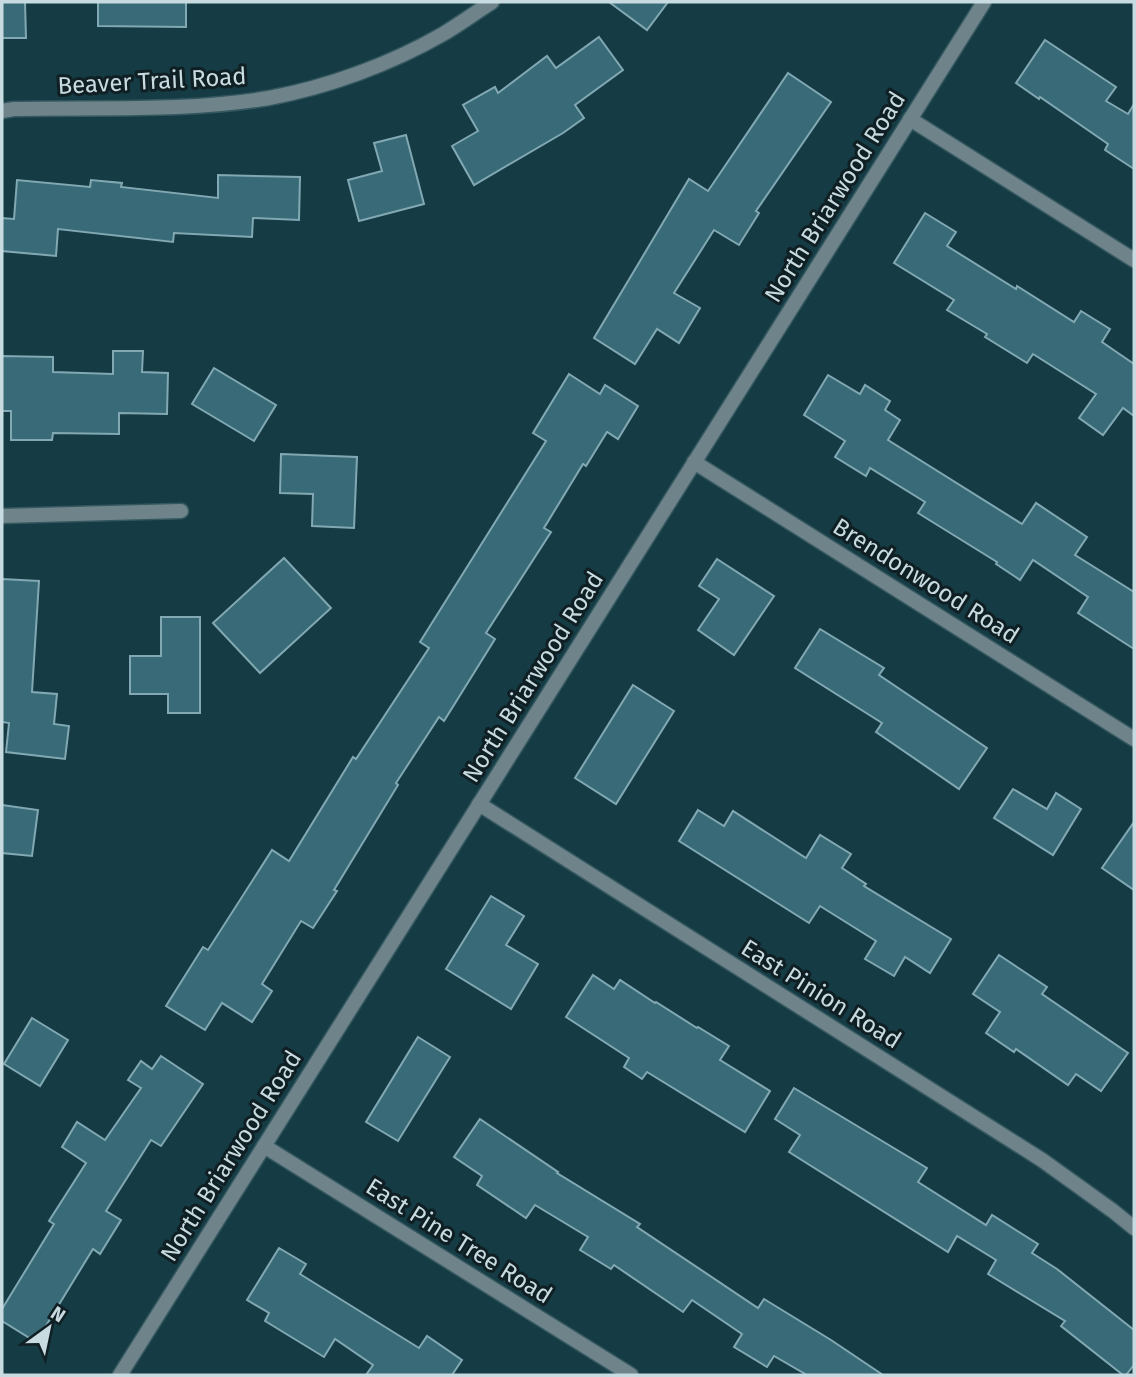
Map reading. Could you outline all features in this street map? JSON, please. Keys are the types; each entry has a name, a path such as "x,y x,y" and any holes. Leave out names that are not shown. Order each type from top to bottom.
{"street":[{"name":"Beaver Trail Road","path":"2,111 14,108 201,106 270,97 336,81 380,65 443,34 492,2"},
{"name":"North Briarwood Road","path":"120,1375 984,2"},
{"path":"911,119 1134,260"},
{"name":"Brendonwood Road","path":"694,462 1134,739"},
{"path":"2,516 181,511"},
{"name":"East Pinion Road","path":"479,804 1053,1168 1134,1228"},
{"name":"East Pine Tree Road","path":"264,1146 631,1375"}],"building":[{"path":"2,2 25,2 26,38 2,38"},
{"path":"98,2 186,2 186,27 98,26"},
{"path":"609,2 668,2 647,30"},
{"path":"599,37 623,70 575,105 584,118 474,185 452,146 478,131 463,105 495,87 498,93 547,56 556,68"},
{"path":"1045,40 1116,87 1106,101 1128,114 1134,104 1134,169 1105,150 1108,144 1016,83"},
{"path":"788,73 831,102 756,211 759,213 739,245 714,230 674,293 700,308 679,343 657,329 635,364 594,338 689,179 708,191"},
{"path":"406,135 424,204 359,221 348,180 382,171 374,143"},
{"path":"218,175 300,177 299,220 253,218 252,237 174,233 173,242 58,229 56,256 2,251 2,218 14,219 17,180 90,187 91,180 122,183 121,187 218,198"},
{"path":"925,213 956,232 947,246 1074,322 1081,311 1110,329 1102,342 1134,364 1134,416 1123,408 1103,435 1079,418 1096,394 1033,354 1027,363 985,337 987,334 947,310 954,300 894,263"},
{"path":"113,351 143,351 142,372 168,373 167,414 119,413 119,434 53,433 52,440 11,440 11,411 2,411 2,356 53,357 53,372 113,374"},
{"path":"214,368 276,405 254,441 192,404"},
{"path":"569,374 600,394 605,385 638,406 618,439 607,432 586,466 583,464 544,528 551,532 486,633 495,639 444,721 439,717 396,783 398,785 313,928 301,921 262,984 272,991 252,1022 222,1003 205,1030 166,1006 203,947 208,950 272,850 289,861 353,757 356,759 429,648 420,642 546,441 533,433"},
{"path":"828,375 860,394 865,385 890,401 885,410 900,420 888,440 1022,524 1036,503 1087,537 1075,555 1134,592 1134,649 1078,613 1088,597 1033,560 1020,580 996,564 997,562 918,513 925,502 870,468 866,476 835,457 845,441 804,415"},
{"path":"281,454 357,457 354,528 312,526 313,494 280,493"},
{"path":"284,558 331,608 260,673 213,623"},
{"path":"717,559 774,596 734,655 698,630 719,599 699,586"},
{"path":"2,579 39,581 32,692 57,694 54,724 69,726 65,759 6,752 9,723 2,722"},
{"path":"161,617 200,617 200,713 168,713 168,694 130,694 130,656 161,656"},
{"path":"820,629 884,668 879,675 987,748 959,789 876,732 882,723 795,668"},
{"path":"633,685 674,711 616,804 575,778"},
{"path":"1013,789 1047,809 1056,793 1081,809 1053,855 994,818"},
{"path":"2,805 38,810 32,856 2,853"},
{"path":"698,810 724,826 733,811 806,858 820,835 851,854 842,868 866,884 864,886 951,939 930,973 905,957 894,976 865,959 876,941 820,906 809,923 679,841"},
{"path":"1134,822 1134,890 1102,868"},
{"path":"491,896 524,916 506,945 538,964 511,1009 446,969"},
{"path":"999,955 1047,987 1042,994 1128,1053 1101,1091 1076,1074 1068,1085 1016,1049 1014,1052 986,1033 1000,1012 973,994"},
{"path":"593,975 614,989 620,980 729,1046 720,1060 770,1091 745,1132 647,1072 642,1079 624,1067 629,1058 566,1017"},
{"path":"32,1018 68,1040 40,1086 4,1064"},
{"path":"418,1037 450,1057 398,1141 366,1122"},
{"path":"161,1056 203,1084 161,1146 151,1140 106,1211 121,1220 100,1254 93,1249 36,1342 2,1321 2,1309 54,1224 49,1221 86,1163 62,1147 77,1122 105,1140 141,1088 128,1080 141,1061 152,1069"},
{"path":"794,1088 927,1168 918,1182 986,1225 992,1215 1038,1244 1032,1253 1057,1269 1134,1330 1134,1365 1126,1375 1061,1326 1065,1321 988,1274 996,1260 957,1236 948,1252 789,1152 800,1135 775,1119"},
{"path":"480,1119 557,1173 640,1224 637,1227 758,1308 764,1299 883,1375 807,1375 774,1356 767,1367 734,1347 742,1334 692,1300 683,1312 614,1265 611,1269 580,1250 588,1237 535,1205 526,1218 477,1185 482,1176 454,1157"},
{"path":"279,1248 306,1264 300,1274 419,1348 427,1336 462,1360 452,1375 366,1375 373,1365 335,1339 324,1357 265,1321 269,1313 247,1300"}]}
